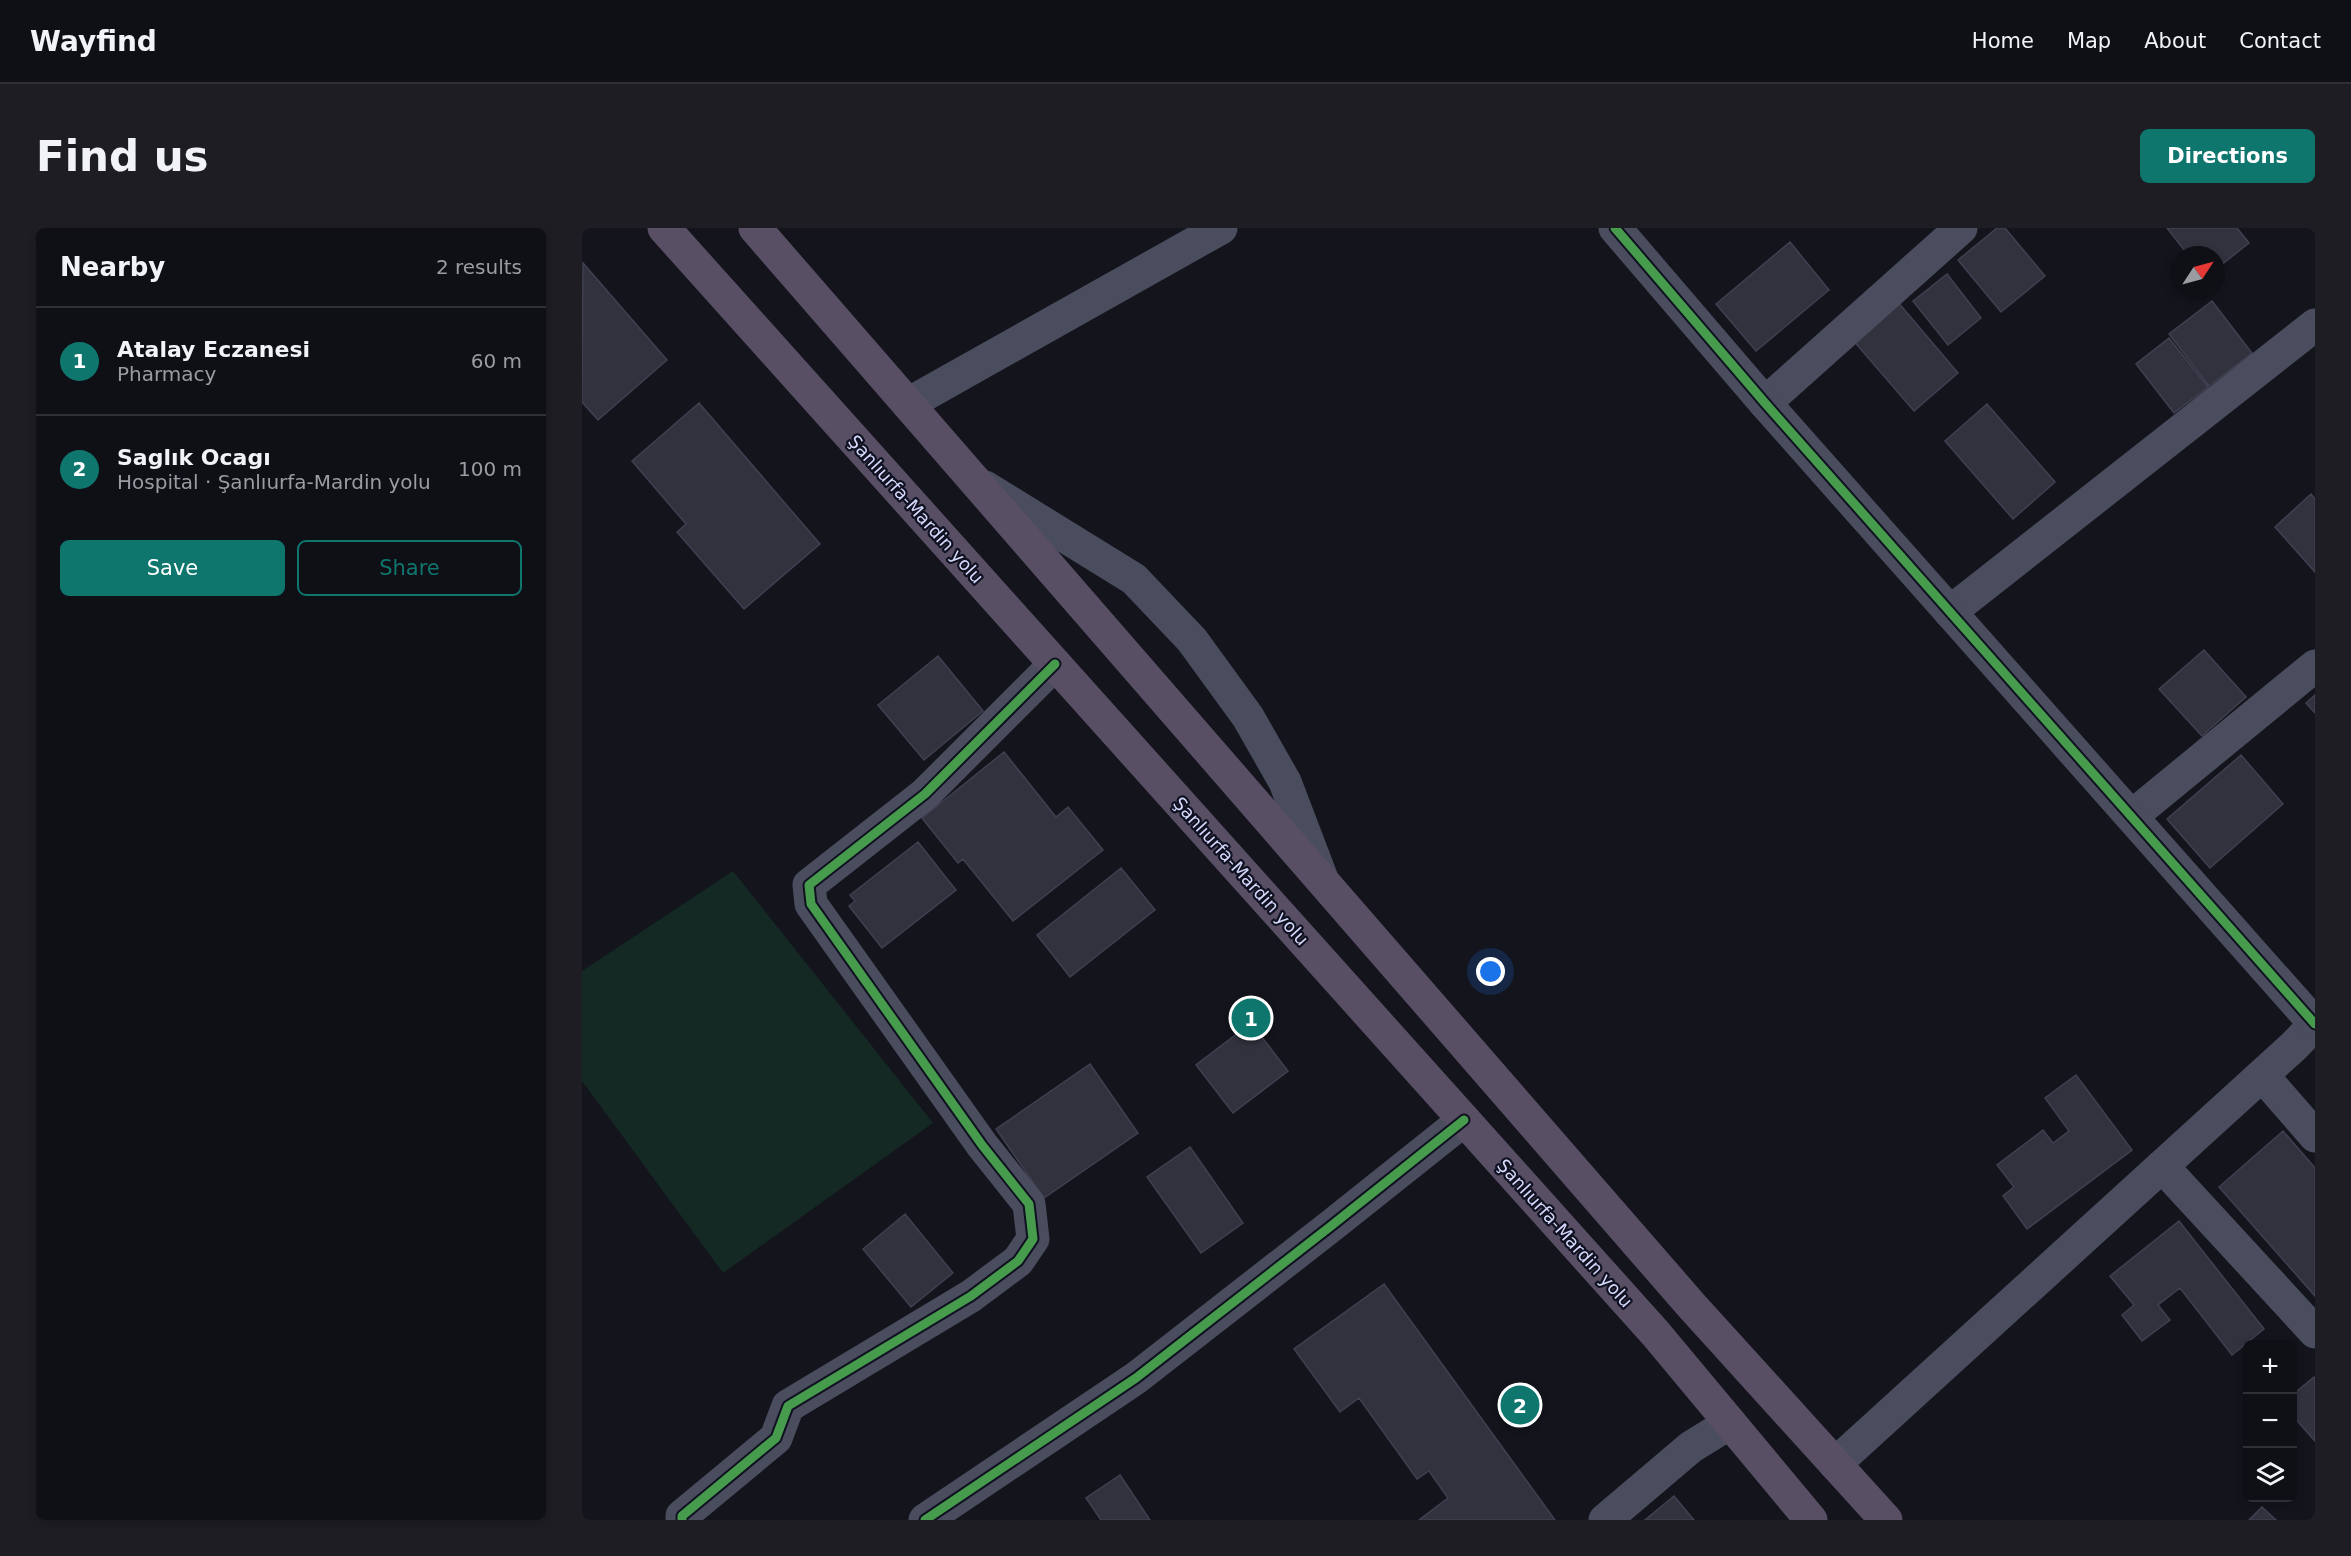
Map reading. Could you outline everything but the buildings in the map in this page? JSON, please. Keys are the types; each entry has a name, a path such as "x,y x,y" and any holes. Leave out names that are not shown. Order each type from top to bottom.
{"highway":[{"name":"Şanlıurfa-Mardin yolu","path":"664,228 1656,1334 1811,1520"},
{"path":"755,228 1691,1305 1886,1520"}],"street":[{"path":"908,404 1221,228"},
{"path":"1615,228 1765,403 2315,1024 2262,1075 1834,1464"},
{"path":"1765,403 1961,228"},
{"path":"1950,612 2315,325"},
{"path":"975,481 1134,579 1192,640 1248,717 1285,782 1324,883"},
{"path":"682,1520 682,1516 776,1438 788,1406 971,1296 1018,1262 1034,1239 1029,1204 982,1145 811,904 809,885 925,794 1055,663"},
{"path":"2132,816 2315,666"},
{"path":"2262,1075 2315,1136"},
{"path":"925,1520 1136,1378 1464,1120"},
{"path":"2162,1166 2315,1332"},
{"path":"1605,1520 1691,1447 1730,1423"}],"green space":[{"path":"733,871 933,1123 723,1273 582,1081 582,971"}],"cycle path":[{"path":"1615,228 1765,403 2315,1024"},
{"path":"682,1520 682,1516 776,1438 788,1406 971,1296 1018,1261 1033,1239 1029,1204 982,1145 811,904 809,885 925,794 1055,664"},
{"path":"925,1520 1136,1378 1464,1120"}],"place":[{"name":"Atalay Eczanesi","path":"1251,1018"},
{"name":"Saglık Ocagı","path":"1520,1405"}]}
